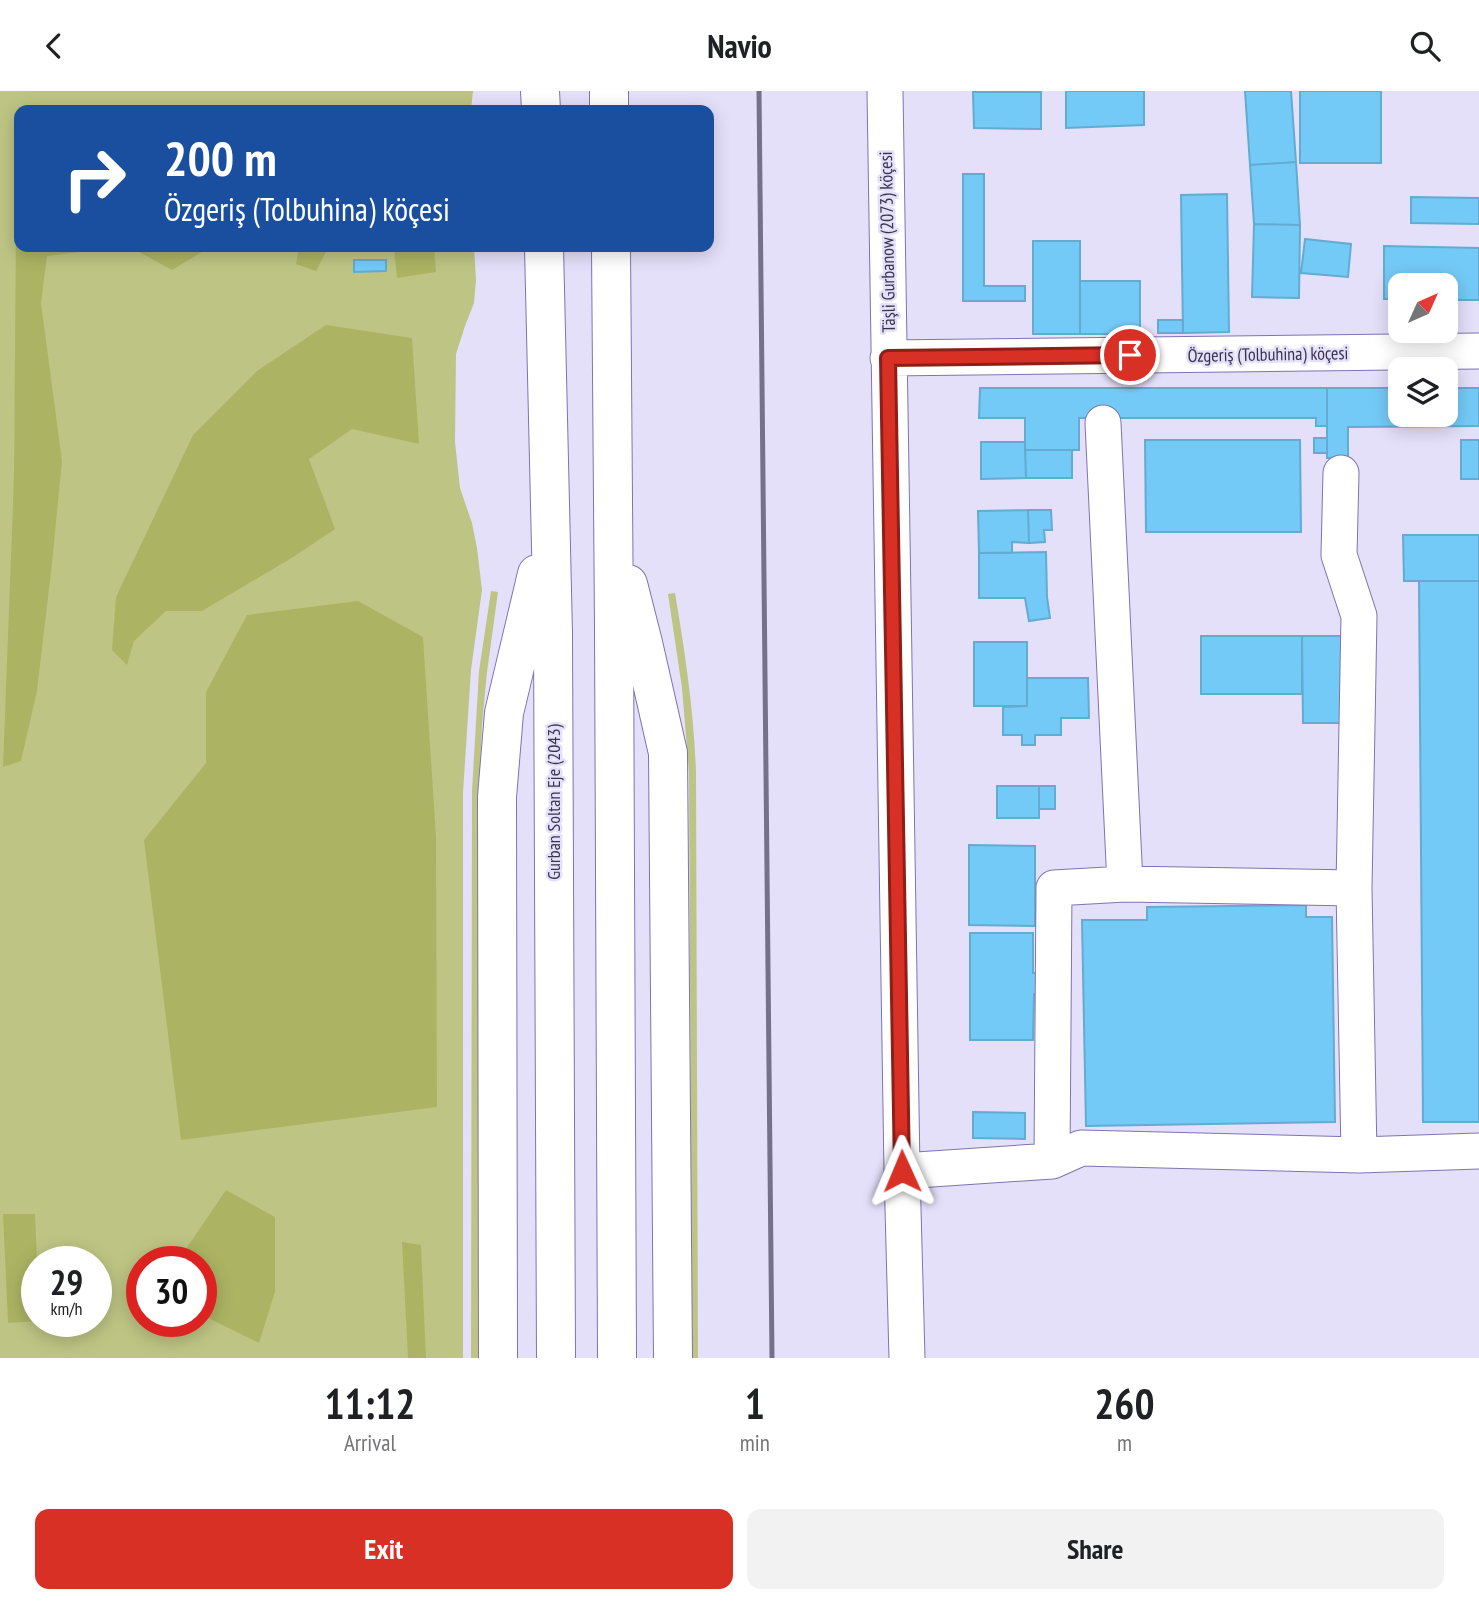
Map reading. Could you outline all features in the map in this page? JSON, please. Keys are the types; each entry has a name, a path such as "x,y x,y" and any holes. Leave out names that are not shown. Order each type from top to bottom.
{"highway":[{"name":"Gurban Soltan Eje (2043)","path":"544,252 553,633 556,1358"},
{"path":"611,252 617,1358"},
{"path":"498,1358 497,797 504,713 549,525"},
{"path":"614,529 668,753 673,1358"}],"street":[{"name":"Täşli Gurbanow (2073) köçesi","path":"885,91 907,1358"},
{"name":"Özgeriş (Tolbuhina) köçesi","path":"888,358 1479,351"},
{"path":"1103,423 1125,884"},
{"path":"1342,473 1339,555 1359,616 1354,888 1359,1155"},
{"path":"1052,1161 1054,888 1125,884 1354,888"},
{"path":"902,1171 1052,1161 1081,1148 1359,1155 1479,1151"}],"green space":[{"path":"0,91 473,91 472,105 14,105 14,252 474,252 474,303 456,354 455,442 460,488 472,523 482,590 471,670 463,793 463,1358 0,1358"},
{"path":"16,252 81,252 47,256 41,303 62,461 37,691 21,761 3,767 14,476"},
{"path":"139,252 202,252 172,270"},
{"path":"298,252 326,252 316,271 296,264"},
{"path":"394,252 434,252 436,272 397,278"},
{"path":"326,325 412,338 419,444 352,429 309,459 335,529 202,611 166,611 134,641 127,665 112,650 116,597 193,435 257,371"},
{"path":"491,591 498,592 487,672 479,791 478,1358 471,1358 472,791 479,671"},
{"path":"675,593 688,682 696,772 698,1358 692,1358 689,772 682,688 668,594"},
{"path":"358,601 423,637 436,837 437,1107 181,1140 144,840 206,763 206,692 247,615"},
{"path":"226,1190 275,1217 275,1292 259,1343 217,1322 217,1246 188,1246"},
{"path":"3,1214 35,1214 36,1246 21,1246 21,1322 8,1323"},
{"path":"402,1242 421,1245 426,1358 408,1358"}],"building":[{"path":"1066,91 1144,91 1144,125 1066,128"},
{"path":"1245,91 1291,91 1296,162 1250,165"},
{"path":"1300,91 1381,91 1381,163 1300,163"},
{"path":"973,92 1041,92 1041,129 974,128"},
{"path":"1296,162 1300,225 1254,224 1250,165"},
{"path":"963,174 984,174 984,286 1025,286 1025,301 963,301"},
{"path":"1227,194 1229,332 1183,333 1181,195"},
{"path":"1411,197 1479,198 1479,224 1411,223"},
{"path":"1254,224 1300,225 1299,298 1252,297"},
{"path":"1305,239 1351,244 1348,277 1301,273"},
{"path":"1033,241 1080,241 1080,334 1033,334"},
{"path":"1384,246 1479,248 1479,300 1458,300 1458,273 1388,273 1388,299 1384,299"},
{"path":"354,260 386,260 386,271 354,272"},
{"path":"1080,281 1140,281 1140,334 1080,334"},
{"path":"1158,320 1183,320 1183,333 1158,333"},
{"path":"980,388 1327,388 1327,426 1316,426 1316,418 1079,418 1079,450 1025,450 1025,418 979,418"},
{"path":"1327,388 1388,388 1388,427 1348,427 1348,457 1327,458"},
{"path":"1458,388 1479,388 1479,426 1458,426"},
{"path":"1314,438 1327,438 1327,453 1314,453"},
{"path":"1145,440 1300,440 1301,532 1146,532"},
{"path":"1461,440 1479,440 1479,479 1461,479"},
{"path":"981,442 1025,442 1026,478 981,479"},
{"path":"1025,450 1072,450 1072,478 1026,478"},
{"path":"1028,510 1051,510 1052,530 1044,530 1045,542 1029,543"},
{"path":"1028,510 1029,543 1012,542 1012,553 979,553 978,511"},
{"path":"1403,535 1479,535 1479,581 1404,581"},
{"path":"1046,552 1050,618 1029,621 1025,598 979,598 979,553"},
{"path":"1419,581 1479,581 1479,1122 1423,1122"},
{"path":"1201,636 1302,636 1302,694 1201,694"},
{"path":"1302,636 1344,636 1344,723 1303,723"},
{"path":"974,642 1027,642 1027,706 974,706"},
{"path":"1027,678 1088,678 1089,718 1061,718 1061,735 1035,735 1035,745 1022,745 1022,735 1003,735 1003,707 1027,706"},
{"path":"997,786 1039,786 1039,818 997,818"},
{"path":"1039,786 1055,786 1055,809 1039,809"},
{"path":"969,845 1035,846 1035,926 969,925"},
{"path":"1306,905 1306,917 1332,917 1335,1122 1086,1126 1082,920 1147,920 1147,907"},
{"path":"970,933 1033,933 1033,973 1038,973 1038,994 1034,994 1033,1040 970,1040"},
{"path":"973,1112 1025,1113 1025,1139 973,1138"}],"railway":[{"path":"759,91 772,1358"}],"route":[{"path":"902,1171 888,358 1130,355"}]}
